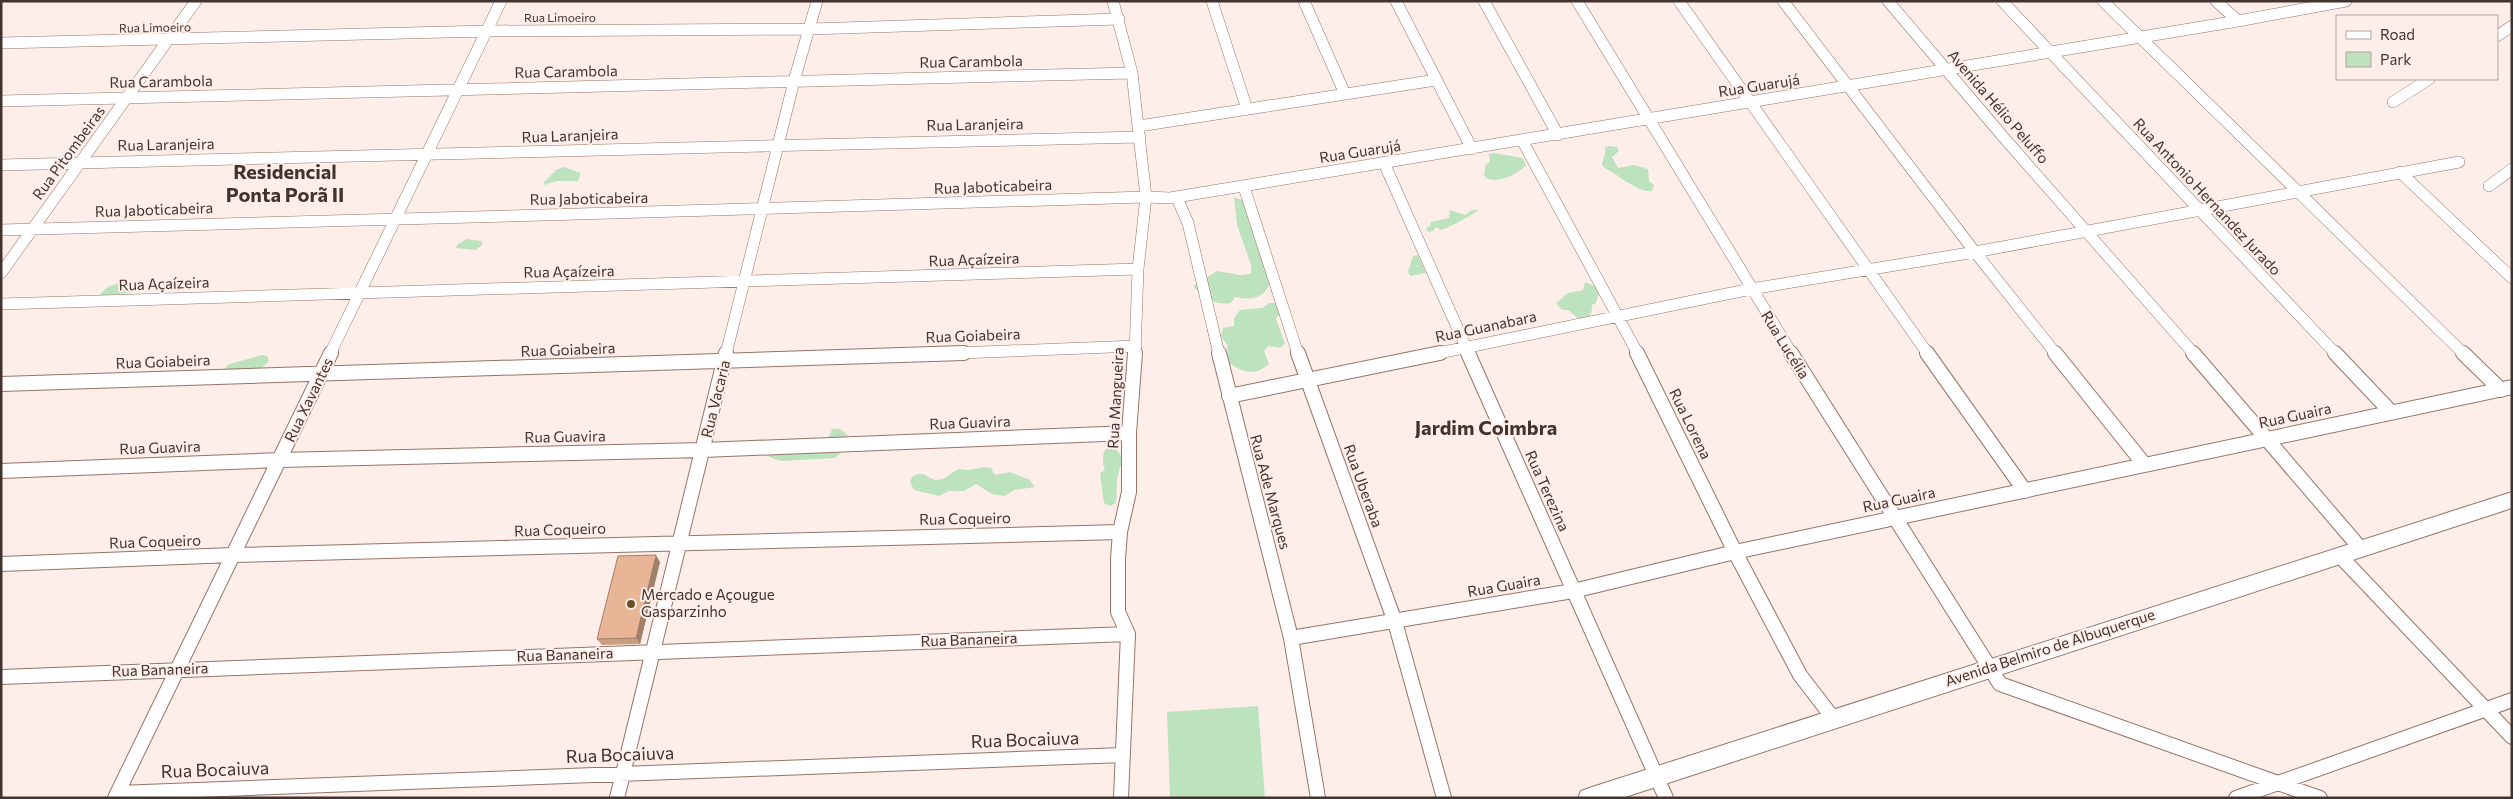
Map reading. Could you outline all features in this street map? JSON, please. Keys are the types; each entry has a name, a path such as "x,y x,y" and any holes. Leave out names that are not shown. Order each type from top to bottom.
{"main road":[{"name":"Avenida Belmiro de Albuquerque","path":"1589,798 1988,667 2512,500"}],"street":[{"name":"Rua Pitombeiras","path":"1,274 196,1"},
{"name":"Rua Xavantes","path":"117,795 428,156 501,1"},
{"name":"Rua Vacaria","path":"617,798 761,210 794,81 818,1"},
{"name":"Rua Mangueira","path":"1113,1 1132,73 1146,197 1138,269 1129,492 1120,532 1117,594 1118,612 1128,634 1121,798"},
{"path":"1212,1 1247,109"},
{"path":"1304,1 1345,94"},
{"path":"1396,1 1472,149"},
{"path":"1484,1 1558,135"},
{"name":"Rua Lucélia","path":"1576,1 1893,518 2000,684 2276,782"},
{"path":"1679,1 2025,491"},
{"path":"1783,1 1975,252 2144,464"},
{"name":"Avenida Hélio Peluffo","path":"1888,1 1945,70 2269,438 2361,549"},
{"name":"Rua Antonio Hernandez Jurado","path":"2002,1 2391,412"},
{"path":"2103,1 2139,38 2506,389"},
{"path":"2216,1 2238,21"},
{"name":"Rua Guarujá","path":"1177,198 2139,38 2346,1"},
{"name":"Rua Limoeiro","path":"1,43 488,31 811,29 1119,19"},
{"path":"2498,35 2512,26"},
{"name":"Rua Carambola","path":"1,101 1132,73"},
{"name":"Rua Laranjeira","path":"1,165 428,156 1140,132 1247,109 1436,80"},
{"path":"2393,102 2427,80"},
{"name":"Rua Lorena","path":"1522,140 1619,316 1735,552 1800,675 1833,718"},
{"name":"Rua Guanabara","path":"1228,396 1751,289 1975,252 2459,162"},
{"name":"Rua Terezina","path":"1384,164 1666,798"},
{"path":"2489,186 2512,169"},
{"path":"2400,172 2512,278"},
{"name":"Rua Uberaba","path":"1244,187 1307,381 1394,622 1444,798"},
{"name":"Rua Jaboticabeira","path":"1,230 397,218 761,210 1146,197 1158,199 1177,198"},
{"name":"Rua Ade Marques","path":"1177,198 1188,224 1228,396 1291,638 1318,798"},
{"name":"Rua Açaízeira","path":"1,304 361,292 743,283 1138,269"},
{"name":"Rua Goiabeira","path":"1,384 725,362 1136,346"},
{"name":"Rua Guaira","path":"1291,638 1573,591 1735,552 2506,389"},
{"name":"Rua Guavira","path":"1,471 279,460 703,450 1130,433"},
{"name":"Rua Coqueiro","path":"1,564 233,555 1120,532"},
{"path":"2340,556 2512,737"},
{"name":"Rua Bananeira","path":"1,677 1128,634"},
{"path":"2236,798 2276,782 2512,700"},
{"name":"Rua Bocaiuva","path":"117,795 1123,755"},
{"path":"2276,782 2320,798"}],"green space":[{"path":"1605,147 1617,147 1619,151 1612,157 1618,168 1634,165 1648,169 1649,181 1654,185 1652,191 1634,186 1603,167"},
{"path":"1494,153 1523,158 1526,165 1508,177 1491,180 1486,178 1484,174 1486,164 1490,162 1489,154"},
{"path":"564,167 581,173 578,181 556,181 544,185 544,182 556,170"},
{"path":"1234,197 1244,201 1271,282 1265,292 1257,297 1247,299 1235,297 1231,303 1225,304 1205,297 1193,286 1217,271 1240,275 1251,274 1251,265 1237,225"},
{"path":"1450,210 1465,215 1472,210 1478,210 1449,227 1441,230 1436,227 1433,231 1428,232 1426,228 1430,226 1431,222 1449,218"},
{"path":"467,239 481,241 483,244 476,250 456,248 458,244"},
{"path":"1418,255 1426,273 1410,276 1408,272 1413,256"},
{"path":"129,282 134,289 130,293 99,296 112,285"},
{"path":"1585,282 1596,287 1599,291 1596,303 1592,305 1590,315 1580,320 1568,310 1562,310 1556,303 1568,293 1583,290"},
{"path":"1270,303 1278,303 1282,310 1276,319 1285,344 1280,348 1268,346 1264,351 1269,364 1254,372 1245,371 1229,363 1227,345 1221,336 1223,328 1234,326 1234,318 1240,310 1262,308"},
{"path":"262,355 267,356 269,360 261,368 249,371 224,370 229,364"},
{"path":"828,429 840,429 848,435 840,454 835,458 781,461 769,457 770,452 826,441 832,430"},
{"path":"1111,444 1121,456 1122,462 1117,478 1116,503 1110,506 1104,503 1100,473 1105,470 1103,460 1105,449"},
{"path":"985,467 992,468 993,473 996,475 1010,472 1030,480 1035,487 1014,490 1005,496 992,494 976,484 964,491 949,491 939,496 914,490 910,482 912,477 919,474 936,480 943,479 958,469 968,470"},
{"path":"1258,706 1265,798 1170,798 1167,712"}],"building":[{"name":"Mercado e Açougue Gasparzinho","path":"656,555 636,638 597,639 618,556"}],"place":[{"name":"Mercado e Açougue Gasparzinho","path":"631,604"}],"district":[{"name":"Residencial Ponta Porã II","path":"285,184"},
{"name":"Jardim Coimbra","path":"1486,428"}]}
